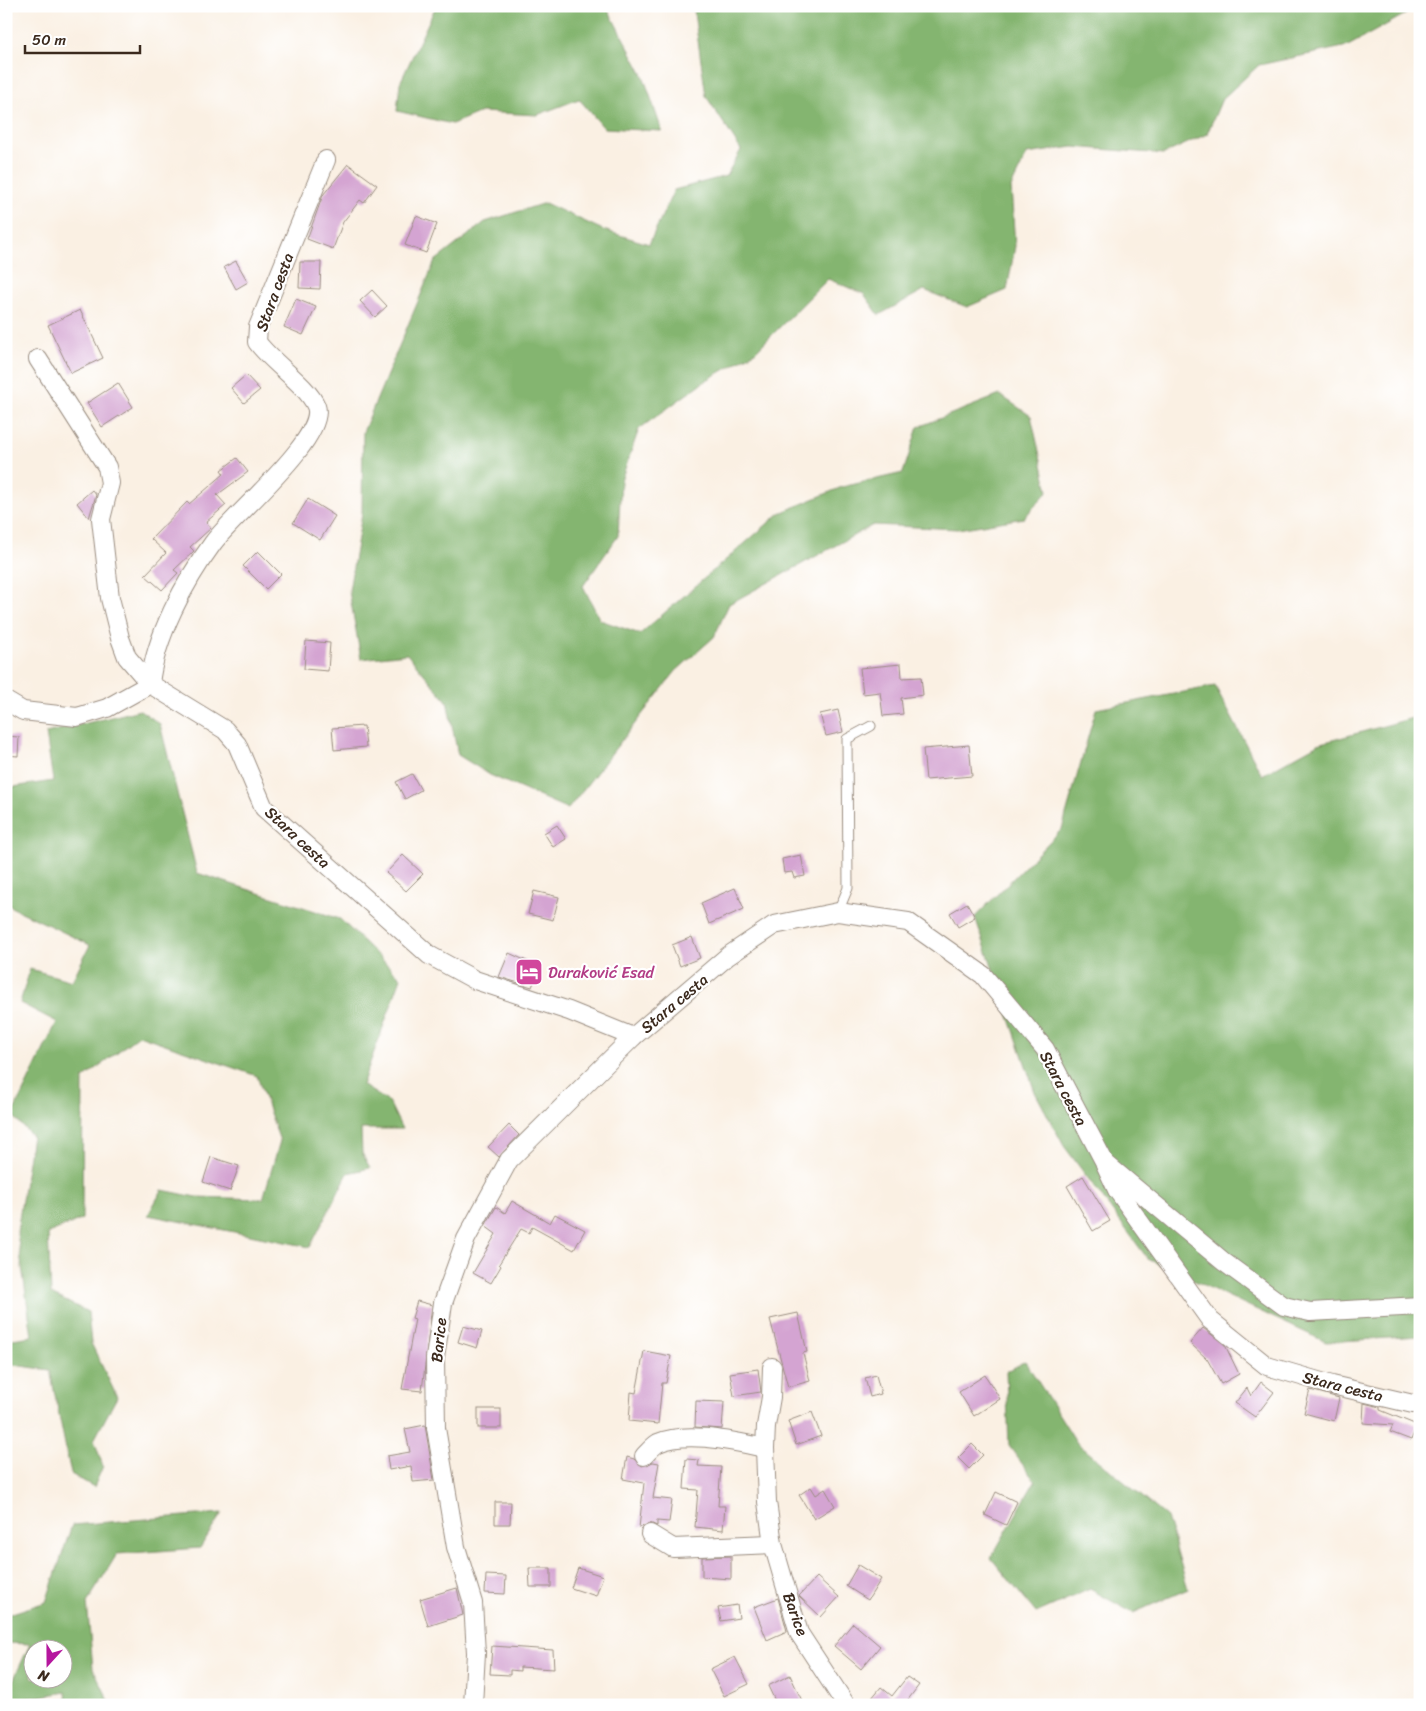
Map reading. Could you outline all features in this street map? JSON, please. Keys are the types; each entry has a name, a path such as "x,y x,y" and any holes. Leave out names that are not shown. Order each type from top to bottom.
{"street":[{"name":"Stara cesta","path":"150,684 152,666 158,648 185,586 213,542 244,506 277,477 291,460 308,434 315,419 316,408 308,394 266,355 257,342 258,327 326,160"},
{"name":"Stara cesta","path":"38,359 107,467 110,483 101,519 110,598 118,632 127,657 150,684 225,730 237,744 264,808 429,955 475,980 568,1011 633,1037 728,956 774,924 838,912 908,922 983,975 1045,1049 1117,1190 1210,1320 1267,1366 1332,1385 1413,1404"},
{"path":"6,701 23,711 77,717 107,708 150,684"},
{"name":"Barice","path":"473,1705 476,1653 473,1603 456,1547 436,1428 435,1358 443,1303 466,1239 509,1160 633,1037"},
{"name":"Stara cesta","path":"1104,1163 1224,1262 1284,1306 1310,1312 1420,1306"},
{"name":"Barice","path":"772,1367 771,1397 766,1426 765,1448 767,1502 773,1544 799,1633 846,1705"},
{"path":"644,1456 656,1444 673,1438 721,1439 765,1448"},
{"path":"650,1534 673,1548 773,1544"}],"lane":[{"path":"838,912 848,888 847,739 871,726"}],"green space":[{"path":"436,6 606,6 643,75 662,131 604,128 579,99 537,115 481,112 452,124 397,111 400,83"},
{"path":"693,6 1420,6 1348,46 1259,65 1222,99 1207,134 1164,154 1073,147 1027,154 1011,187 1015,246 1007,290 967,307 924,290 879,315 864,294 828,279 755,352 705,381 639,429 621,480 618,536 583,586 600,620 640,634 780,513 842,487 903,473 918,427 1000,395 1031,416 1048,491 1024,518 958,529 873,525 729,604 714,637 676,671 568,809 490,775 458,755 447,701 407,654 361,659 349,591 362,514 363,432 435,261 485,222 545,203 603,230 649,244 674,190 726,176 741,150 706,96"},
{"path":"1215,686 1262,775 1318,744 1420,716 1420,1336 1326,1342 1148,1259 1064,1146 1035,1092 975,917 1062,829 1096,709"},
{"path":"140,710 160,724 197,873 340,919 401,978 362,1085 389,1102 402,1129 361,1129 362,1153 370,1168 348,1173 310,1247 148,1215 162,1190 196,1197 263,1199 280,1141 257,1076 139,1035 83,1079 82,1219 48,1233 51,1294 88,1312 91,1343 117,1397 94,1440 103,1466 94,1487 71,1474 50,1370 6,1364 6,1340 32,1336 17,1232 32,1136 12,1115 57,1022 20,1003 30,969 72,981 90,945 11,907 6,902 6,788 53,781 46,733"},
{"path":"1025,1361 1077,1443 1167,1517 1188,1589 1133,1613 1090,1589 1036,1613 991,1558 1035,1481 1009,1446 1006,1372"},
{"path":"222,1513 200,1548 117,1554 87,1603 93,1668 111,1705 67,1705 66,1692 6,1702 6,1696 22,1661 22,1688 72,1688 72,1638 22,1638 22,1644 6,1643 6,1615 46,1602 72,1525"}],"building":[{"path":"348,164 377,185 364,203 360,200 343,222 333,249 307,239 323,195"},
{"path":"416,216 437,224 426,253 405,245"},
{"path":"236,261 248,282 236,289 224,267"},
{"path":"300,262 321,262 320,289 299,288"},
{"path":"372,290 387,306 375,317 360,301"},
{"path":"296,299 316,307 303,335 284,327"},
{"path":"80,310 103,358 71,373 48,325"},
{"path":"246,375 260,390 244,403 231,388"},
{"path":"118,383 133,407 102,427 87,403"},
{"path":"237,458 248,472 217,495 226,505 206,522 211,528 190,547 194,551 174,570 178,573 162,590 145,575 166,553 151,539 187,502 189,504 224,474 221,470"},
{"path":"92,490 96,495 89,518 77,503"},
{"path":"308,499 335,516 320,540 293,523"},
{"path":"258,551 281,574 266,589 243,566"},
{"path":"306,641 330,643 328,671 304,669"},
{"path":"901,664 902,678 921,677 923,695 901,698 903,714 883,716 880,692 863,694 860,668"},
{"path":"838,710 843,732 826,736 820,714"},
{"path":"364,726 366,747 334,750 332,728"},
{"path":"6,736 19,737 18,756 6,755"},
{"path":"969,745 972,776 926,780 923,749"},
{"path":"412,774 421,790 405,799 396,782"},
{"path":"557,825 566,839 553,847 544,833"},
{"path":"403,855 423,874 406,891 386,873"},
{"path":"801,855 805,876 794,878 792,872 784,873 782,859"},
{"path":"735,888 744,909 709,924 701,903"},
{"path":"534,891 559,897 553,920 528,914"},
{"path":"967,903 975,917 958,927 950,913"},
{"path":"692,937 700,958 680,966 672,945"},
{"path":"509,953 540,967 532,987 499,977"},
{"path":"509,1125 519,1135 499,1157 488,1147"},
{"path":"211,1157 239,1166 230,1191 203,1182"},
{"path":"1083,1176 1110,1221 1093,1231 1067,1186"},
{"path":"512,1201 550,1223 555,1214 585,1230 574,1250 532,1227 529,1233 521,1229 499,1264 501,1266 491,1283 473,1273 496,1234 485,1226 496,1207 505,1213"},
{"path":"417,1301 432,1305 422,1391 402,1389 415,1319 412,1318"},
{"path":"798,1313 807,1352 803,1353 810,1381 788,1387 770,1319"},
{"path":"463,1326 482,1331 477,1348 458,1342"},
{"path":"1203,1328 1225,1345 1239,1374 1221,1384 1207,1359 1190,1343"},
{"path":"644,1351 671,1356 666,1383 662,1383 658,1424 629,1421 631,1392 636,1393"},
{"path":"758,1369 761,1392 734,1396 730,1373"},
{"path":"876,1375 881,1394 870,1397 865,1378"},
{"path":"985,1375 1000,1399 974,1416 959,1392"},
{"path":"1261,1382 1274,1392 1255,1417 1235,1403 1247,1388 1251,1396"},
{"path":"1310,1390 1339,1398 1334,1421 1304,1413"},
{"path":"696,1401 724,1402 722,1429 695,1427"},
{"path":"1364,1403 1380,1407 1380,1410 1417,1425 1411,1440 1390,1432 1393,1425 1363,1423"},
{"path":"478,1409 501,1409 501,1428 478,1428"},
{"path":"812,1412 821,1436 796,1445 788,1421"},
{"path":"425,1425 434,1480 413,1482 411,1466 389,1470 387,1456 410,1452 405,1429"},
{"path":"972,1444 983,1455 969,1469 958,1458"},
{"path":"627,1457 634,1459 642,1466 653,1462 659,1463 653,1498 672,1500 669,1522 657,1521 657,1526 650,1523 639,1528 644,1483 623,1479"},
{"path":"686,1459 699,1460 698,1466 721,1467 718,1506 725,1506 723,1530 695,1527 698,1490 684,1489"},
{"path":"811,1487 816,1495 825,1489 835,1506 814,1519 799,1495"},
{"path":"996,1492 1017,1502 1006,1525 985,1515"},
{"path":"495,1502 511,1502 510,1524 495,1524"},
{"path":"731,1556 731,1579 702,1577 702,1557"},
{"path":"858,1565 881,1579 868,1600 846,1586"},
{"path":"529,1568 551,1568 551,1587 530,1587"},
{"path":"578,1568 603,1576 596,1596 571,1588"},
{"path":"486,1575 506,1576 505,1594 485,1593"},
{"path":"817,1577 839,1597 821,1617 799,1596"},
{"path":"457,1588 463,1615 428,1626 420,1599"},
{"path":"778,1598 787,1631 767,1640 754,1607"},
{"path":"737,1605 739,1618 721,1621 718,1608"},
{"path":"853,1623 880,1646 861,1669 834,1646"},
{"path":"492,1646 553,1650 554,1669 520,1667 520,1671 510,1670 510,1675 490,1674"},
{"path":"735,1657 749,1684 724,1696 710,1669"},
{"path":"790,1675 804,1705 777,1705 768,1686"},
{"path":"907,1677 919,1685 904,1705 866,1705 881,1687 892,1696"}],"place":[{"name":"Duraković Esad","path":"529,972"}]}
